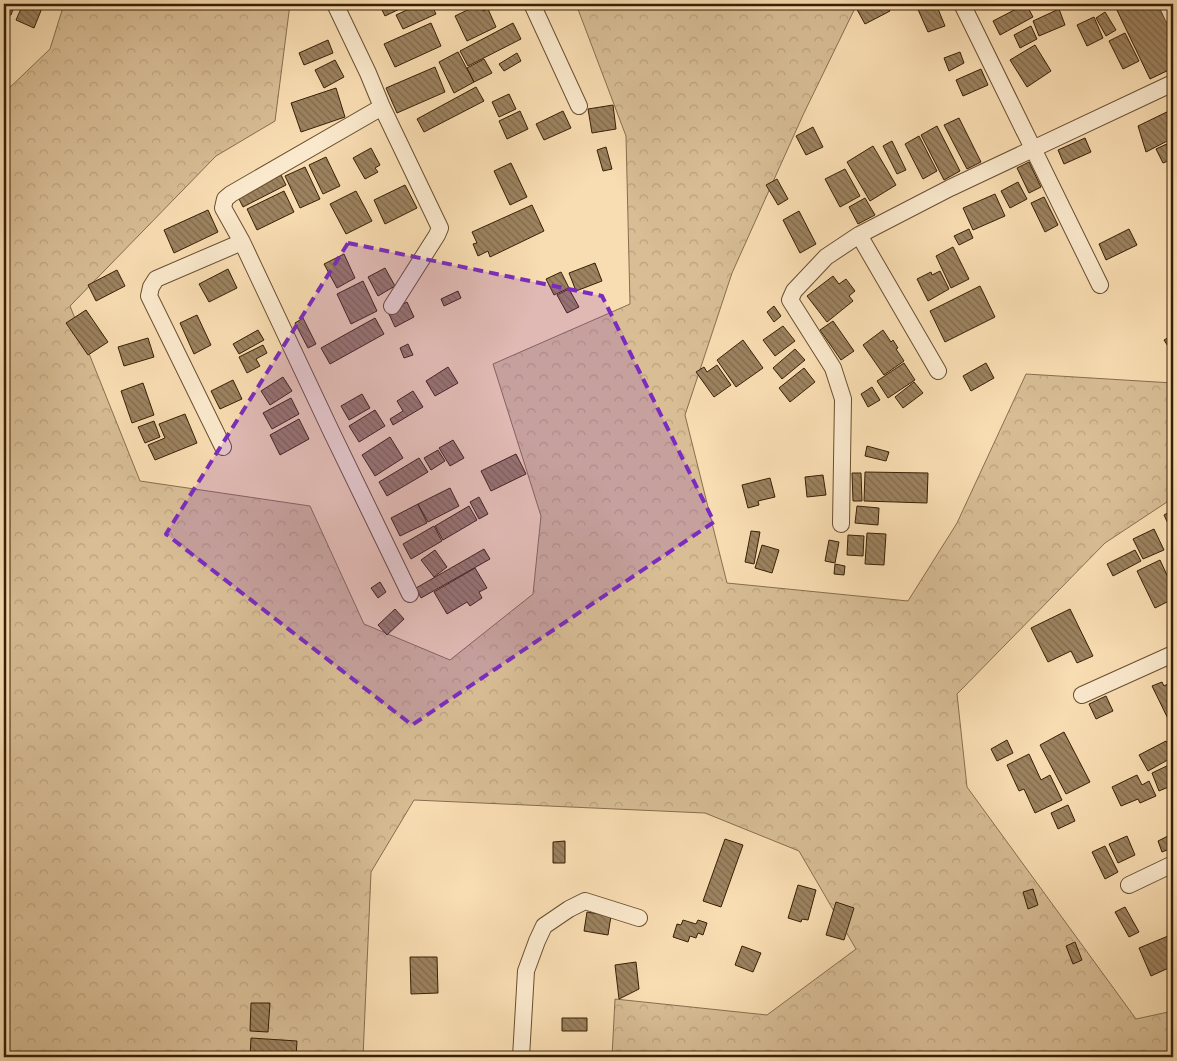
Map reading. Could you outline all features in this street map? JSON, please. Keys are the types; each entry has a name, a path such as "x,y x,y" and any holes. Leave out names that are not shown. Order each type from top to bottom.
{"street":[{"path":"335,4 382,107 438,220 440,228 392,306"},
{"path":"532,4 579,106"},
{"path":"962,4 1100,285"},
{"path":"1167,4 1173,18"},
{"path":"841,524 843,399 833,368 790,300 794,291 826,257 859,235 950,188 1173,83"},
{"path":"382,107 231,194 225,199 223,208 242,242 410,594"},
{"path":"859,235 938,371"},
{"path":"223,447 149,296 151,287 156,279 242,242"},
{"path":"1082,695 1173,654"},
{"path":"1129,885 1173,864"},
{"path":"521,1057 526,971 544,926 585,901 639,918"}],"highlighted area":[{"path":"348,243 602,296 714,522 412,725 166,534"}],"green space":[{"path":"64,4 290,4 275,121 216,156 70,306 140,481 310,506 364,624 450,660 533,594 541,516 493,364 630,304 626,136 576,4 857,4 803,115 732,273 685,415 727,583 908,601 957,523 1026,374 1173,383 1173,498 1105,543 957,694 967,787 1136,1019 1173,1011 1173,1057 612,1057 615,999 767,1015 856,949 799,851 705,813 414,800 371,872 363,1057 4,1057 4,93 50,49"}],"building":[{"path":"4,4 15,4 11,15 4,13"},
{"path":"23,4 31,4 42,8 34,28 16,20"},
{"path":"379,4 410,4 385,16"},
{"path":"420,4 431,4 436,14 403,29 396,15"},
{"path":"480,4 483,11 488,9 496,27 467,41 455,16"},
{"path":"854,4 886,4 890,11 865,24"},
{"path":"936,4 945,26 928,32 916,5"},
{"path":"1026,4 1033,17 1000,35 993,21"},
{"path":"1114,4 1158,4 1173,35 1173,68 1150,79"},
{"path":"1059,9 1065,25 1039,36 1033,21"},
{"path":"1105,12 1116,30 1106,36 1096,18"},
{"path":"1094,17 1103,38 1087,46 1077,25"},
{"path":"431,23 441,46 395,67 384,44"},
{"path":"513,23 521,39 468,66 460,51"},
{"path":"1031,26 1037,39 1020,48 1014,35"},
{"path":"1125,33 1139,61 1123,69 1109,41"},
{"path":"328,40 333,53 304,65 299,53"},
{"path":"1035,45 1051,71 1027,87 1010,60"},
{"path":"458,52 474,82 454,93 439,62"},
{"path":"960,52 964,63 949,71 944,58"},
{"path":"517,53 521,61 504,71 499,64"},
{"path":"484,59 492,73 474,82 467,68"},
{"path":"335,60 344,77 324,88 315,70"},
{"path":"435,67 445,92 397,113 386,88"},
{"path":"981,69 988,85 963,96 956,80"},
{"path":"476,87 484,101 424,132 417,119"},
{"path":"336,88 345,117 301,132 291,103"},
{"path":"509,94 516,109 499,117 492,102"},
{"path":"613,105 616,129 592,133 588,109"},
{"path":"1173,109 1173,138 1146,152 1138,126"},
{"path":"520,111 528,129 507,139 499,121"},
{"path":"563,111 571,128 544,140 536,124"},
{"path":"959,118 981,162 967,169 944,125"},
{"path":"937,126 960,171 944,180 921,135"},
{"path":"813,127 823,147 806,155 796,136"},
{"path":"919,136 937,171 923,179 905,144"},
{"path":"1085,138 1091,152 1064,164 1058,150"},
{"path":"892,141 906,170 897,174 883,146"},
{"path":"1173,141 1173,159 1163,163 1156,149"},
{"path":"873,146 896,185 870,201 847,162"},
{"path":"606,147 612,169 603,171 597,150"},
{"path":"371,148 380,165 375,168 378,172 365,179 353,158"},
{"path":"326,157 340,186 323,194 309,165"},
{"path":"1029,162 1041,187 1029,193 1017,168"},
{"path":"511,163 527,197 510,205 494,171"},
{"path":"305,167 320,199 300,208 285,176"},
{"path":"845,169 860,196 840,207 825,179"},
{"path":"281,175 286,185 243,207 238,197"},
{"path":"777,179 788,199 778,205 766,185"},
{"path":"1018,182 1027,199 1010,208 1001,191"},
{"path":"405,185 417,208 385,224 374,200"},
{"path":"284,191 294,212 257,230 247,209"},
{"path":"356,191 372,221 346,234 330,204"},
{"path":"995,194 1005,216 973,230 963,208"},
{"path":"1044,197 1058,225 1045,232 1031,203"},
{"path":"865,198 875,215 858,224 849,207"},
{"path":"532,205 544,231 490,257 488,251 478,256 473,244 477,243 472,232"},
{"path":"208,210 218,232 174,253 164,230"},
{"path":"799,211 816,244 800,253 783,220"},
{"path":"969,229 973,238 959,245 954,236"},
{"path":"1129,229 1137,245 1106,260 1099,244"},
{"path":"953,247 969,279 951,288 936,256"},
{"path":"344,254 355,278 337,288 324,264"},
{"path":"595,263 602,281 576,291 569,273"},
{"path":"385,268 395,286 378,296 368,277"},
{"path":"228,269 237,288 209,302 199,284"},
{"path":"117,270 125,286 96,301 88,285"},
{"path":"940,271 949,289 928,301 917,279 931,272 932,275"},
{"path":"561,272 569,288 554,295 546,279"},
{"path":"833,276 839,284 846,279 855,291 849,296 853,301 827,322 807,296"},
{"path":"363,281 377,311 351,324 337,294"},
{"path":"980,286 995,317 945,342 930,311"},
{"path":"569,289 579,307 567,313 557,295"},
{"path":"458,291 461,298 444,306 441,299"},
{"path":"407,302 414,317 395,327 388,312"},
{"path":"774,306 781,316 774,322 767,312"},
{"path":"86,310 108,342 88,355 66,323"},
{"path":"197,315 211,345 194,354 180,323"},
{"path":"303,318 316,344 308,348 295,323"},
{"path":"375,318 384,334 330,364 321,348"},
{"path":"833,321 854,351 841,360 820,330"},
{"path":"783,326 795,341 775,356 763,340"},
{"path":"258,330 264,340 239,354 233,344"},
{"path":"883,330 891,342 893,340 898,348 896,349 904,361 884,375 863,345"},
{"path":"1173,335 1173,354 1164,340"},
{"path":"148,338 154,357 124,366 118,347"},
{"path":"743,340 763,368 736,387 717,360"},
{"path":"408,344 413,355 404,358 400,348"},
{"path":"263,345 267,353 256,359 260,366 247,373 239,357"},
{"path":"795,349 805,360 782,379 773,368"},
{"path":"904,363 915,380 888,398 877,381"},
{"path":"986,363 994,378 971,391 963,376"},
{"path":"717,365 731,385 714,397 696,372 704,367 707,372"},
{"path":"448,367 458,383 435,396 426,381"},
{"path":"804,368 815,382 790,402 779,388"},
{"path":"283,377 292,391 270,405 261,391"},
{"path":"233,380 242,399 220,409 211,391"},
{"path":"914,382 923,393 903,408 895,397"},
{"path":"143,383 154,415 132,423 121,391"},
{"path":"872,387 880,400 868,407 861,394"},
{"path":"413,391 423,407 393,425 390,419 403,411 397,401"},
{"path":"362,394 370,408 349,420 341,406"},
{"path":"291,398 299,414 272,429 263,413"},
{"path":"375,410 385,426 359,442 349,426"},
{"path":"185,414 197,443 155,460 148,445 165,438 159,424"},
{"path":"299,419 309,439 280,455 270,435"},
{"path":"154,421 160,437 145,443 138,427"},
{"path":"390,437 403,458 375,476 362,455"},
{"path":"453,440 464,458 450,466 439,448"},
{"path":"867,446 889,452 886,461 865,456"},
{"path":"438,450 445,461 431,470 424,458"},
{"path":"516,454 526,474 491,491 481,471"},
{"path":"419,458 428,472 387,496 379,482"},
{"path":"865,472 928,473 927,503 864,501"},
{"path":"852,473 861,473 862,501 853,501"},
{"path":"823,475 826,495 807,497 805,477"},
{"path":"770,478 775,497 758,501 759,505 748,508 742,485"},
{"path":"450,488 459,506 428,522 418,504"},
{"path":"479,497 488,514 479,519 470,502"},
{"path":"418,504 427,523 400,536 391,518"},
{"path":"469,506 477,520 443,540 435,526"},
{"path":"857,506 879,508 878,525 855,523"},
{"path":"1173,510 1173,534 1164,515"},
{"path":"434,526 442,541 411,559 403,544"},
{"path":"1154,529 1164,550 1143,559 1133,539"},
{"path":"751,531 760,532 754,564 745,562"},
{"path":"867,533 886,534 884,565 865,564"},
{"path":"848,535 864,536 863,556 847,555"},
{"path":"829,540 839,542 835,563 825,561"},
{"path":"762,545 779,550 772,573 755,568"},
{"path":"484,549 490,559 421,598 416,588"},
{"path":"435,550 447,567 434,577 421,560"},
{"path":"1135,550 1141,561 1113,576 1107,564"},
{"path":"1160,560 1173,588 1173,599 1155,608 1137,571"},
{"path":"835,564 845,566 844,575 834,574"},
{"path":"475,568 487,588 479,592 482,598 470,606 467,602 447,614 434,592"},
{"path":"380,582 386,592 378,598 371,588"},
{"path":"395,609 404,619 387,635 378,625"},
{"path":"1070,609 1093,656 1077,663 1071,651 1048,662 1031,628"},
{"path":"1173,681 1173,729 1152,686 1162,682 1164,686"},
{"path":"1106,696 1113,711 1096,719 1089,704"},
{"path":"1064,732 1090,782 1066,794 1040,745"},
{"path":"1007,740 1013,753 997,761 991,749"},
{"path":"1166,741 1173,757 1148,771 1139,755"},
{"path":"1029,754 1041,780 1050,775 1062,800 1035,813 1024,789 1019,791 1007,765"},
{"path":"1173,763 1173,785 1159,791 1152,773"},
{"path":"1137,775 1142,785 1149,781 1156,796 1140,803 1138,799 1121,806 1112,787"},
{"path":"1068,805 1075,821 1058,829 1051,813"},
{"path":"1127,836 1135,855 1118,863 1109,844"},
{"path":"1168,836 1172,848 1162,852 1158,841"},
{"path":"725,839 743,845 721,907 703,901"},
{"path":"565,841 565,863 553,863 553,842"},
{"path":"1105,846 1118,872 1105,879 1092,852"},
{"path":"798,885 816,890 808,920 802,919 801,922 788,918"},
{"path":"1033,889 1038,905 1028,909 1023,892"},
{"path":"836,902 854,908 844,940 826,935"},
{"path":"1125,907 1139,932 1129,937 1115,912"},
{"path":"587,912 611,916 608,935 584,931"},
{"path":"683,920 696,924 698,920 707,923 703,935 698,933 696,938 690,936 688,942 673,937 677,924 681,925"},
{"path":"1173,934 1173,966 1151,976 1139,948"},
{"path":"1075,942 1082,960 1073,964 1066,946"},
{"path":"742,946 761,953 753,972 735,965"},
{"path":"410,957 437,957 438,993 411,994"},
{"path":"636,962 639,989 619,999 615,965"},
{"path":"251,1003 270,1003 268,1032 250,1031"},
{"path":"562,1018 587,1018 587,1031 562,1031"},
{"path":"251,1038 297,1041 296,1057 250,1057"}]}
